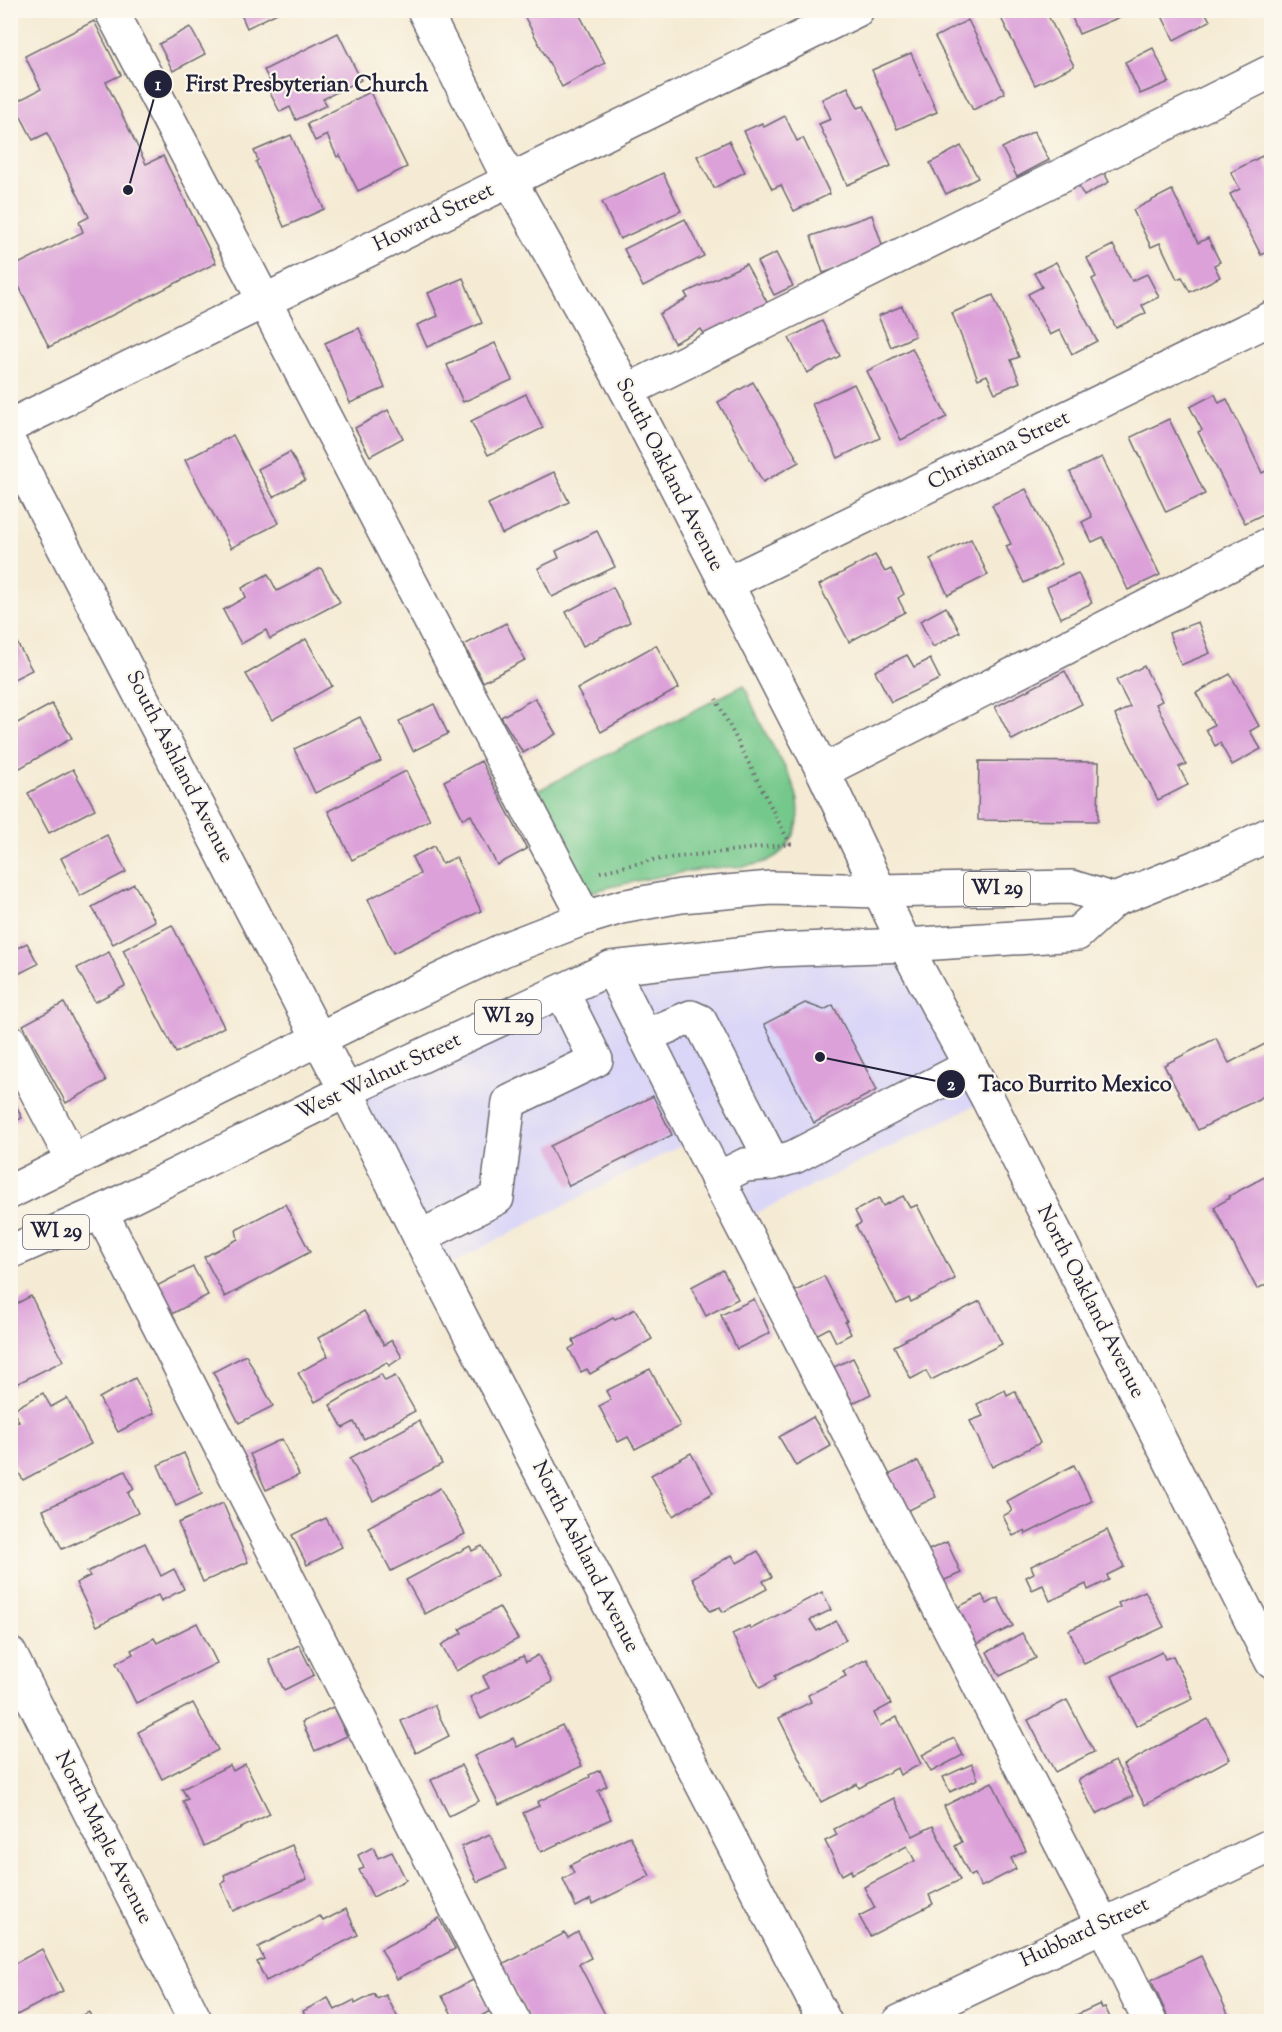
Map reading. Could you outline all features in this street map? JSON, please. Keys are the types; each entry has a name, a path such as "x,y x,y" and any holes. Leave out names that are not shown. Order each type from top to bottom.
{"street":[{"path":"111,10 265,301 585,918"},
{"name":"South Oakland Avenue","path":"424,10 510,181 627,391 823,771 905,945"},
{"name":"Howard Street","path":"10,426 857,10"},
{"path":"627,391 1272,71"},
{"name":"Christiana Street","path":"726,584 1272,318"},
{"name":"South Ashland Avenue","path":"10,444 346,1091"},
{"path":"823,771 1272,543"},
{"name":"WI 29","path":"905,945 1077,934 1114,900 1226,855 1272,833"},
{"name":"WI 29","path":"10,1192 506,949 585,918 621,907 692,895 771,888 879,891 1072,887 1114,900"},
{"name":"West Walnut Street","path":"10,1252 101,1212 346,1091 611,968 774,950 905,945"},
{"name":"North Oakland Avenue","path":"905,945 970,1066 1272,1662"},
{"path":"611,968 717,1179 1103,1925 1150,2022"},
{"path":"420,1237 497,1198 509,1102 596,1060 562,992"},
{"path":"645,1036 691,1017 700,1022 773,1163"},
{"path":"10,1041 73,1161"},
{"path":"717,1179 745,1165 773,1163 794,1157 970,1066"},
{"name":"North Ashland Avenue","path":"346,1091 825,2022"},
{"path":"101,1212 514,2022"},
{"name":"North Maple Avenue","path":"10,1654 196,2022"},
{"name":"Hubbard Street","path":"898,2022 1272,1845"}],"path":[{"path":"597,873 653,860 790,844 716,699"}],"shaded area":[{"path":"905,945 988,1099 739,1222 695,1138 437,1271 346,1091 611,968"}],"green space":[{"path":"744,685 762,726 786,769 798,801 796,828 793,837 783,851 760,864 673,874 583,894 529,795"}],"building":[{"path":"239,10 283,10 247,28"},
{"path":"521,10 577,10 605,63 562,87"},
{"path":"1001,10 1045,10 1074,66 1035,85 998,12"},
{"path":"1069,10 1123,10 1125,15 1079,34"},
{"path":"1159,10 1204,10 1210,21 1174,40"},
{"path":"968,20 1005,93 973,110 935,37"},
{"path":"94,21 121,75 106,82 146,164 163,156 216,263 49,347 10,268 83,232 79,222 89,217 47,133 33,140 14,103 41,89 25,56"},
{"path":"190,27 205,54 173,71 159,44"},
{"path":"338,33 361,80 323,99 327,105 296,120 290,107 280,112 270,93 275,91 264,70"},
{"path":"1153,48 1169,82 1140,94 1125,62"},
{"path":"911,53 937,112 897,129 872,70"},
{"path":"848,87 858,108 864,106 891,166 847,185 819,124 831,119 822,99"},
{"path":"370,92 407,167 358,191 340,155 337,157 327,135 315,141 307,124"},
{"path":"785,116 797,141 803,138 830,194 794,211 781,185 772,189 744,131 762,123 764,127"},
{"path":"1034,131 1049,160 1017,177 1002,148"},
{"path":"291,135 324,209 284,227 256,162 258,160 254,151"},
{"path":"729,141 745,172 714,188 697,156"},
{"path":"961,146 978,178 946,194 930,163"},
{"path":"1262,156 1272,174 1272,250 1261,255 1230,194 1240,189 1231,172"},
{"path":"1096,158 1109,182 1084,196 1071,172"},
{"path":"663,173 681,211 620,239 602,202"},
{"path":"1172,190 1198,243 1208,238 1220,262 1214,265 1220,277 1190,292 1182,277 1177,279 1160,243 1151,247 1133,210"},
{"path":"872,215 885,253 823,273 811,236"},
{"path":"685,219 704,256 643,287 624,249"},
{"path":"1113,245 1132,281 1147,274 1159,297 1142,305 1146,313 1116,328 1092,279 1096,277 1087,258"},
{"path":"776,253 793,286 774,295 757,262"},
{"path":"1056,262 1097,341 1072,354 1060,330 1050,335 1028,294 1042,287 1034,273"},
{"path":"746,264 768,304 706,337 701,329 674,343 659,314 688,298 685,293"},
{"path":"463,278 482,323 427,347 417,325 438,316 428,293"},
{"path":"993,295 1019,357 1011,360 1020,382 995,393 987,375 978,379 952,313"},
{"path":"902,306 915,336 891,347 878,316"},
{"path":"822,321 840,356 807,373 789,338"},
{"path":"359,328 385,388 350,403 325,343"},
{"path":"495,343 512,380 463,402 447,365"},
{"path":"912,348 947,417 901,440 867,371"},
{"path":"753,382 799,462 763,482 718,402"},
{"path":"854,384 880,438 838,458 812,404"},
{"path":"526,394 543,428 488,455 471,421"},
{"path":"1215,394 1219,403 1227,399 1262,473 1266,471 1272,482 1272,510 1245,523 1198,432 1202,430 1190,407"},
{"path":"388,410 403,438 370,456 355,428"},
{"path":"1169,419 1205,494 1166,512 1131,437"},
{"path":"233,435 279,523 231,548 185,460"},
{"path":"290,452 305,480 273,497 258,469"},
{"path":"1102,457 1160,575 1128,590 1103,537 1092,542 1082,522 1092,517 1070,472"},
{"path":"554,472 569,502 502,534 488,504"},
{"path":"1026,489 1062,564 1024,583 1006,546 1011,544 992,505"},
{"path":"597,531 615,567 552,597 538,568 559,558 556,551"},
{"path":"971,539 988,575 948,595 930,559"},
{"path":"875,555 885,572 891,569 904,594 898,598 905,612 849,642 819,585"},
{"path":"321,568 340,602 270,639 266,630 241,644 223,610 246,597 242,588 268,574 277,591"},
{"path":"1078,573 1092,603 1061,618 1047,587"},
{"path":"613,587 630,622 583,646 566,612"},
{"path":"946,607 960,632 933,647 920,621"},
{"path":"1198,622 1210,653 1181,665 1169,633"},
{"path":"506,623 525,660 483,682 464,645"},
{"path":"10,630 32,670 10,681"},
{"path":"306,639 332,686 272,720 246,674"},
{"path":"656,645 679,688 601,732 577,689"},
{"path":"907,655 914,667 930,659 940,679 891,702 875,671"},
{"path":"1144,666 1162,701 1156,704 1186,764 1179,767 1188,785 1158,800 1115,715 1130,707 1116,680"},
{"path":"1065,671 1082,704 1012,740 995,707"},
{"path":"1230,674 1259,726 1250,731 1261,749 1232,765 1220,743 1215,746 1206,729 1214,725 1196,693"},
{"path":"535,698 556,734 523,753 501,717"},
{"path":"52,704 72,738 13,772 10,767 10,727"},
{"path":"434,704 448,734 413,751 399,721"},
{"path":"360,717 381,761 315,793 294,749"},
{"path":"481,761 527,849 497,865 471,815 463,819 444,781"},
{"path":"979,761 1099,762 1098,821 978,820"},
{"path":"73,769 95,809 49,833 28,793"},
{"path":"406,771 430,820 352,860 328,811"},
{"path":"107,835 126,872 80,896 61,858"},
{"path":"434,846 442,864 456,857 481,911 393,953 368,899 420,874 412,857"},
{"path":"134,884 155,921 113,944 92,907"},
{"path":"172,925 224,1027 176,1053 123,950"},
{"path":"27,943 38,964 10,978 10,952"},
{"path":"109,952 125,986 95,1002 77,968"},
{"path":"64,1003 106,1081 66,1103 23,1025"},
{"path":"805,1003 824,1010 833,1005 877,1090 814,1123 764,1024"},
{"path":"1216,1038 1229,1063 1265,1044 1272,1057 1272,1092 1198,1130 1164,1065"},
{"path":"10,1093 22,1118 10,1124"},
{"path":"653,1096 672,1135 569,1186 550,1146"},
{"path":"1272,1173 1272,1281 1257,1289 1214,1207 1230,1198 1229,1196"},
{"path":"903,1196 910,1208 917,1205 955,1279 911,1302 909,1298 897,1304 856,1226 861,1223 855,1211 879,1198 883,1206"},
{"path":"285,1204 310,1252 225,1297 204,1257 238,1239 236,1230"},
{"path":"193,1267 208,1295 164,1318 149,1290"},
{"path":"723,1270 738,1299 706,1316 691,1287"},
{"path":"824,1276 847,1321 845,1322 851,1334 836,1342 829,1328 812,1337 790,1294"},
{"path":"31,1296 63,1361 10,1387 10,1307"},
{"path":"754,1299 770,1333 737,1349 721,1315"},
{"path":"980,1301 1002,1344 931,1380 926,1371 911,1379 894,1346"},
{"path":"635,1309 652,1339 590,1374 587,1369 581,1372 569,1349 575,1345 573,1340"},
{"path":"364,1311 384,1345 392,1340 402,1357 389,1366 387,1362 315,1402 298,1373 328,1356 318,1338"},
{"path":"246,1355 273,1406 239,1423 213,1372"},
{"path":"853,1358 871,1394 837,1411 819,1374"},
{"path":"650,1369 680,1426 635,1449 628,1437 618,1442 599,1406 611,1400 606,1391"},
{"path":"381,1374 385,1381 395,1376 415,1411 364,1439 354,1422 343,1428 330,1405"},
{"path":"135,1378 154,1413 118,1432 99,1398"},
{"path":"1005,1390 1007,1395 1015,1391 1040,1443 992,1467 970,1421 983,1416 977,1404"},
{"path":"43,1393 51,1407 67,1398 91,1444 23,1480 10,1457 10,1426 19,1421 12,1410"},
{"path":"813,1417 831,1446 796,1466 779,1437"},
{"path":"419,1421 442,1464 373,1501 350,1458"},
{"path":"282,1439 299,1475 266,1490 250,1454"},
{"path":"184,1453 202,1494 176,1506 158,1465"},
{"path":"691,1453 713,1493 673,1516 651,1475"},
{"path":"918,1461 936,1497 903,1513 886,1476"},
{"path":"1074,1465 1092,1501 1026,1534 1025,1530 1013,1536 1003,1516 1012,1511 1007,1501"},
{"path":"125,1471 134,1489 128,1493 138,1513 62,1549 43,1510"},
{"path":"440,1488 465,1534 391,1571 368,1527"},
{"path":"223,1503 248,1562 203,1582 178,1523"},
{"path":"326,1518 342,1547 307,1565 292,1535"},
{"path":"1107,1530 1124,1567 1107,1575 1109,1580 1088,1590 1086,1584 1050,1601 1043,1585 1032,1590 1026,1577 1034,1573 1031,1566"},
{"path":"947,1542 961,1573 931,1586 917,1555"},
{"path":"145,1543 161,1576 174,1569 184,1589 161,1601 158,1595 97,1626 76,1583 90,1576 87,1572"},
{"path":"470,1546 472,1551 482,1546 498,1575 425,1614 406,1580"},
{"path":"758,1551 772,1577 763,1581 767,1589 723,1612 720,1607 710,1611 692,1578 732,1555 737,1563"},
{"path":"1145,1591 1164,1627 1084,1664 1069,1630 1120,1607 1118,1603"},
{"path":"822,1592 831,1610 810,1620 817,1631 836,1621 846,1640 775,1676 776,1679 760,1688 732,1634 749,1626 751,1629"},
{"path":"982,1595 987,1604 998,1598 1013,1626 971,1647 952,1610"},
{"path":"499,1607 518,1639 456,1671 441,1645 462,1633 460,1629"},
{"path":"197,1623 217,1663 136,1703 116,1663 133,1654 131,1650 154,1638 157,1643"},
{"path":"1022,1633 1036,1658 1000,1676 987,1652"},
{"path":"299,1645 314,1675 284,1690 269,1660"},
{"path":"1162,1652 1165,1659 1173,1656 1193,1699 1136,1726 1112,1676"},
{"path":"538,1655 552,1682 481,1719 470,1697 489,1688 483,1676 523,1656 526,1662"},
{"path":"867,1659 891,1704 874,1713 880,1726 897,1717 921,1764 900,1775 897,1768 859,1788 857,1784 821,1802 779,1718 811,1702 808,1695 846,1676 843,1671"},
{"path":"1067,1700 1094,1752 1055,1772 1028,1720"},
{"path":"193,1703 218,1750 162,1779 138,1732"},
{"path":"434,1705 449,1736 416,1753 401,1721"},
{"path":"333,1707 347,1736 315,1751 302,1722"},
{"path":"1208,1719 1230,1759 1145,1805 1123,1765"},
{"path":"562,1725 582,1766 499,1805 474,1756 513,1738 517,1747"},
{"path":"954,1738 963,1755 931,1772 922,1755"},
{"path":"1115,1761 1133,1796 1096,1814 1078,1780"},
{"path":"245,1764 270,1814 204,1846 183,1801 188,1799 182,1789 230,1765 233,1771"},
{"path":"972,1764 978,1779 950,1792 943,1777"},
{"path":"461,1765 479,1801 449,1816 431,1780"},
{"path":"600,1770 607,1786 598,1791 611,1819 541,1852 523,1813 539,1806 537,1802"},
{"path":"992,1782 1026,1851 1011,1858 1016,1869 981,1887 975,1874 970,1876 955,1846 962,1842 944,1806"},
{"path":"894,1798 913,1836 933,1826 960,1880 929,1895 933,1904 870,1936 859,1916 875,1908 864,1887 915,1861 907,1846 852,1874 851,1870 842,1875 825,1841 837,1835 834,1829"},
{"path":"490,1834 506,1869 477,1882 461,1847"},
{"path":"630,1836 650,1876 593,1904 591,1899 576,1907 563,1879 574,1873 570,1865"},
{"path":"292,1845 307,1879 233,1911 221,1884 226,1881 224,1875"},
{"path":"373,1847 378,1858 392,1852 406,1880 373,1897 359,1870 364,1868 358,1855"},
{"path":"346,1909 358,1935 266,1981 257,1962 264,1959 258,1947 320,1916 323,1921"},
{"path":"439,1918 455,1949 397,1979 381,1949"},
{"path":"1272,1921 1272,1934 1266,1923"},
{"path":"578,1932 591,1958 579,1964 609,2022 531,2022 502,1965 565,1933 568,1938"},
{"path":"42,1949 63,1991 15,2016 10,2008 10,1966"},
{"path":"1201,1956 1231,2020 1170,2022 1151,1980"},
{"path":"473,1980 490,2011 471,2022 456,2022 442,1996"},
{"path":"374,1994 377,1999 386,1995 400,2022 300,2022 299,2019 305,2016 303,2011 328,1998 335,2010 354,2000 355,2004"},
{"path":"1100,2004 1102,2008 1105,2007 1112,2022 1061,2022"},
{"path":"89,2012 93,2022 70,2022"}],"place":[{"name":"First Presbyterian Church","path":"128,190"},
{"name":"Taco Burrito Mexico","path":"820,1057"}]}
